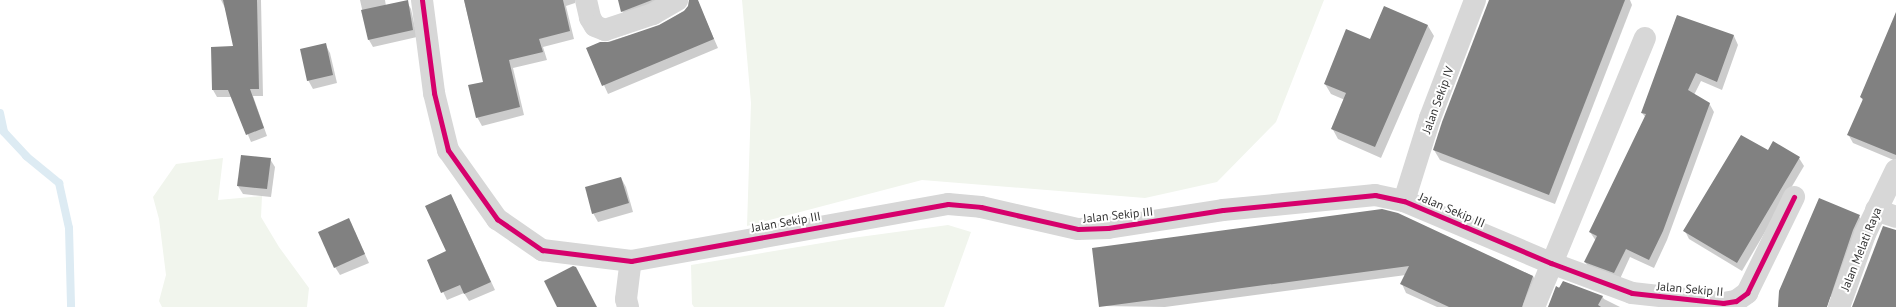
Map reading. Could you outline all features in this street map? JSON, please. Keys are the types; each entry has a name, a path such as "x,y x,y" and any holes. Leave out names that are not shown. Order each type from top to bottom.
{"street":[{"name":"Jalan Sekip III","path":"422,0 434,93 448,150 497,219 542,250 631,261 948,204 981,207 1078,229 1108,228 1223,210 1375,195 1404,201 1551,263"},
{"path":"586,0 590,18 595,26 605,30 653,14 677,0"},
{"name":"Jalan Sekip IV","path":"1404,201 1430,118 1475,0"},
{"path":"1534,307 1645,38"},
{"name":"Jalan Melati Raya","path":"1839,307 1865,234 1886,214 1896,170"},
{"name":"Jalan Sekip II","path":"1551,263 1632,293 1723,303 1736,301 1747,293 1794,197"},
{"path":"628,307 626,299 631,261"}],"shaded area":[{"path":"742,0 1324,0 1276,122 1217,182 1145,198 922,180 747,226 751,103"},
{"path":"223,158 218,200 262,196 261,217 279,247 309,288 307,307 162,307 159,301 166,275 159,219 153,197 176,164"},
{"path":"948,225 971,232 944,307 694,307 692,304 691,265 852,238"}],"building":[{"path":"223,0 257,0 259,89 250,89 264,128 246,135 228,90 212,90 211,47 233,46"},
{"path":"408,0 413,30 368,40 361,10"},
{"path":"464,0 563,0 570,31 539,39 543,52 509,60 520,107 476,118 468,85 483,82"},
{"path":"618,0 652,0 621,12"},
{"path":"689,0 698,0 714,39 602,86 586,48 600,42 609,42 659,25 684,11 688,6"},
{"path":"1489,0 1625,0 1549,195 1433,150 1442,122"},
{"path":"1384,6 1428,25 1375,147 1331,129 1346,93 1324,84 1346,29 1370,39"},
{"path":"1896,12 1896,155 1847,135 1863,99 1860,97"},
{"path":"1677,15 1734,35 1717,82 1696,73 1688,90 1710,103 1663,231 1649,260 1626,249 1614,273 1584,262 1597,236 1589,232 1646,114 1641,113"},
{"path":"326,43 333,75 307,81 300,49"},
{"path":"1741,135 1768,150 1773,141 1800,157 1737,263 1683,231"},
{"path":"241,155 271,158 267,189 237,186"},
{"path":"621,177 629,203 592,214 585,187"},
{"path":"451,194 491,282 464,294 460,285 441,293 427,260 446,251 425,206"},
{"path":"1819,198 1860,215 1853,230 1827,307 1778,307 1779,291"},
{"path":"1382,209 1398,213 1533,276 1522,307 1449,307 1400,284 1409,266 1099,307 1092,248"},
{"path":"349,218 365,254 334,268 318,232"},
{"path":"1883,226 1896,230 1896,307 1852,307"},
{"path":"573,266 576,267 597,307 557,307 544,281"},
{"path":"1563,281 1603,296 1598,305 1601,307 1548,307 1556,286 1559,288"}],"waterway":[{"path":"0,113 4,132 26,156 59,183 69,228 71,307"}],"cycle path":[{"path":"422,0 434,93 448,150 497,219 542,250 631,261 948,204 981,207 1078,229 1108,228 1223,210 1375,195 1404,201 1551,263 1632,293 1723,303 1736,301 1747,293 1794,197"}]}
